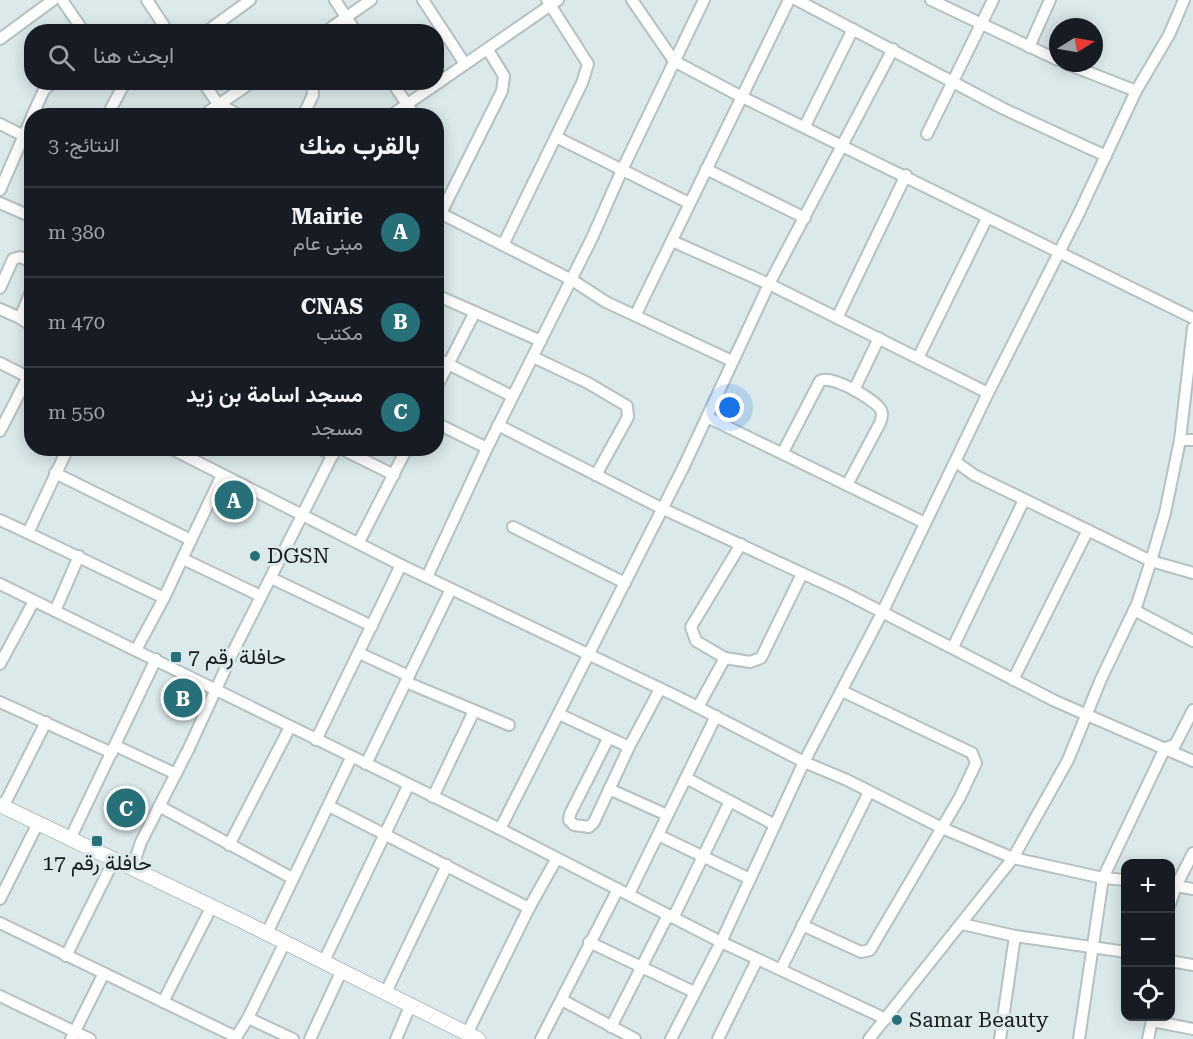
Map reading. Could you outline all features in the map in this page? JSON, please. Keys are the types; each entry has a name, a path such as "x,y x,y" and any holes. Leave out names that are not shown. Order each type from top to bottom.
{"street":[{"path":"0,39 53,0"},
{"path":"63,0 79,24"},
{"path":"147,0 163,24"},
{"path":"217,24 250,0"},
{"path":"335,0 351,24"},
{"path":"336,24 371,0"},
{"path":"423,0 439,24"},
{"path":"633,0 674,61 740,96 906,175 987,218 1060,250 1193,318"},
{"path":"427,577 512,396 572,280 704,0"},
{"path":"636,314 740,96 789,0"},
{"path":"797,0 953,80 1004,109 1106,156"},
{"path":"931,0 1049,56"},
{"path":"927,134 993,0"},
{"path":"1029,47 1050,0"},
{"path":"671,1039 720,942 804,762 882,613 1136,91 1169,35 1184,0"},
{"path":"444,78 488,50 552,2 588,64 582,83 503,245"},
{"path":"805,126 853,29"},
{"path":"444,32 465,64"},
{"path":"500,829 707,417 769,284 893,49"},
{"path":"444,202 502,91 504,76 488,50"},
{"path":"1088,72 1136,91"},
{"path":"36,108 44,90"},
{"path":"111,108 121,90"},
{"path":"208,90 218,104 226,108"},
{"path":"213,108 240,90"},
{"path":"307,108 313,90"},
{"path":"397,90 410,108"},
{"path":"401,108 427,90"},
{"path":"0,124 24,136"},
{"path":"556,137 689,203"},
{"path":"0,190 24,144"},
{"path":"706,169 805,218"},
{"path":"837,318 906,175"},
{"path":"0,203 24,214"},
{"path":"444,215 572,280 606,302 636,314 732,361"},
{"path":"918,358 987,218"},
{"path":"672,241 769,284 988,393"},
{"path":"0,288 13,259 24,259"},
{"path":"444,298 541,341"},
{"path":"20,318 24,308"},
{"path":"0,309 24,321"},
{"path":"444,372 475,312"},
{"path":"869,1039 1013,858 1068,760 1134,609 1165,513 1190,382 1193,328"},
{"path":"854,390 879,338"},
{"path":"533,357 588,383 627,406 628,417 596,475"},
{"path":"444,362 512,396"},
{"path":"0,363 24,373"},
{"path":"783,452 820,381 829,378 854,390 880,407 883,413 847,485"},
{"path":"0,431 24,386"},
{"path":"707,417 925,522"},
{"path":"498,425 661,508 741,544 953,647 1013,680 1086,715 1193,761"},
{"path":"444,427 487,448"},
{"path":"1180,440 1193,440"},
{"path":"28,533 64,456"},
{"path":"191,456 222,475 401,565 698,707 804,762 942,828 1013,858 1103,878 1121,880"},
{"path":"132,869 159,806 261,596 333,456"},
{"path":"348,456 394,475"},
{"path":"359,542 403,456"},
{"path":"957,462 974,475 1151,561 1193,573"},
{"path":"55,473 191,540"},
{"path":"136,650 183,560 222,475"},
{"path":"953,647 1024,500"},
{"path":"0,520 164,598"},
{"path":"513,527 624,583"},
{"path":"1013,680 1088,530"},
{"path":"741,544 692,627 692,634 696,641 725,658 750,662 761,658 802,574"},
{"path":"55,610 79,556"},
{"path":"183,560 261,596"},
{"path":"316,740 401,565"},
{"path":"271,578 372,626"},
{"path":"0,584 156,659 408,786 500,829 720,942 886,1019"},
{"path":"366,764 451,589"},
{"path":"0,664 34,601"},
{"path":"1134,609 1193,641"},
{"path":"359,652 408,679 509,725"},
{"path":"698,707 725,658"},
{"path":"70,839 156,659"},
{"path":"608,739 570,814 569,820 574,825 589,827 594,822 629,747 660,689"},
{"path":"802,925 861,952 870,950 942,828 976,763 975,756 842,691"},
{"path":"0,702 176,774"},
{"path":"1079,1039 1103,878 1165,748 1175,745 1193,710"},
{"path":"433,797 474,711"},
{"path":"559,714 629,747"},
{"path":"629,894 716,716"},
{"path":"46,722 2,806 212,906 472,1036 529,908 557,858"},
{"path":"229,845 290,727"},
{"path":"267,933 292,878 330,806 351,758"},
{"path":"686,778 775,825"},
{"path":"324,961 408,786"},
{"path":"609,789 667,815"},
{"path":"781,969 869,792"},
{"path":"611,1027 730,801"},
{"path":"159,806 292,878"},
{"path":"330,806 529,908"},
{"path":"0,899 38,823"},
{"path":"658,835 750,879"},
{"path":"1175,882 1193,853"},
{"path":"66,956 114,860"},
{"path":"386,992 447,865"},
{"path":"1175,885 1193,889"},
{"path":"542,1039 589,942 618,889"},
{"path":"163,1002 212,906"},
{"path":"0,923 236,1038 285,942"},
{"path":"962,924 1016,936 1121,951"},
{"path":"1000,1039 1016,936"},
{"path":"589,942 694,992"},
{"path":"718,1039 757,960"},
{"path":"1175,961 1193,966"},
{"path":"310,1039 342,970"},
{"path":"72,1035 104,973"},
{"path":"0,996 72,1035 90,1039"},
{"path":"562,1000 634,1039"},
{"path":"396,1039 411,1004"},
{"path":"248,1018 293,1039"},
{"path":"1148,1039 1152,1021"},
{"path":"1161,1021 1193,1029"}],"place":[{"name":"Mairie","path":"234,500"},
{"name":"DGSN","path":"255,556"},
{"name":"حافلة رقم 7","path":"176,657"},
{"name":"CNAS","path":"183,698"},
{"name":"مسجد اسامة بن زيد","path":"126,808"},
{"name":"حافلة رقم 17","path":"97,841"},
{"name":"Samar Beauty","path":"897,1020"}]}
